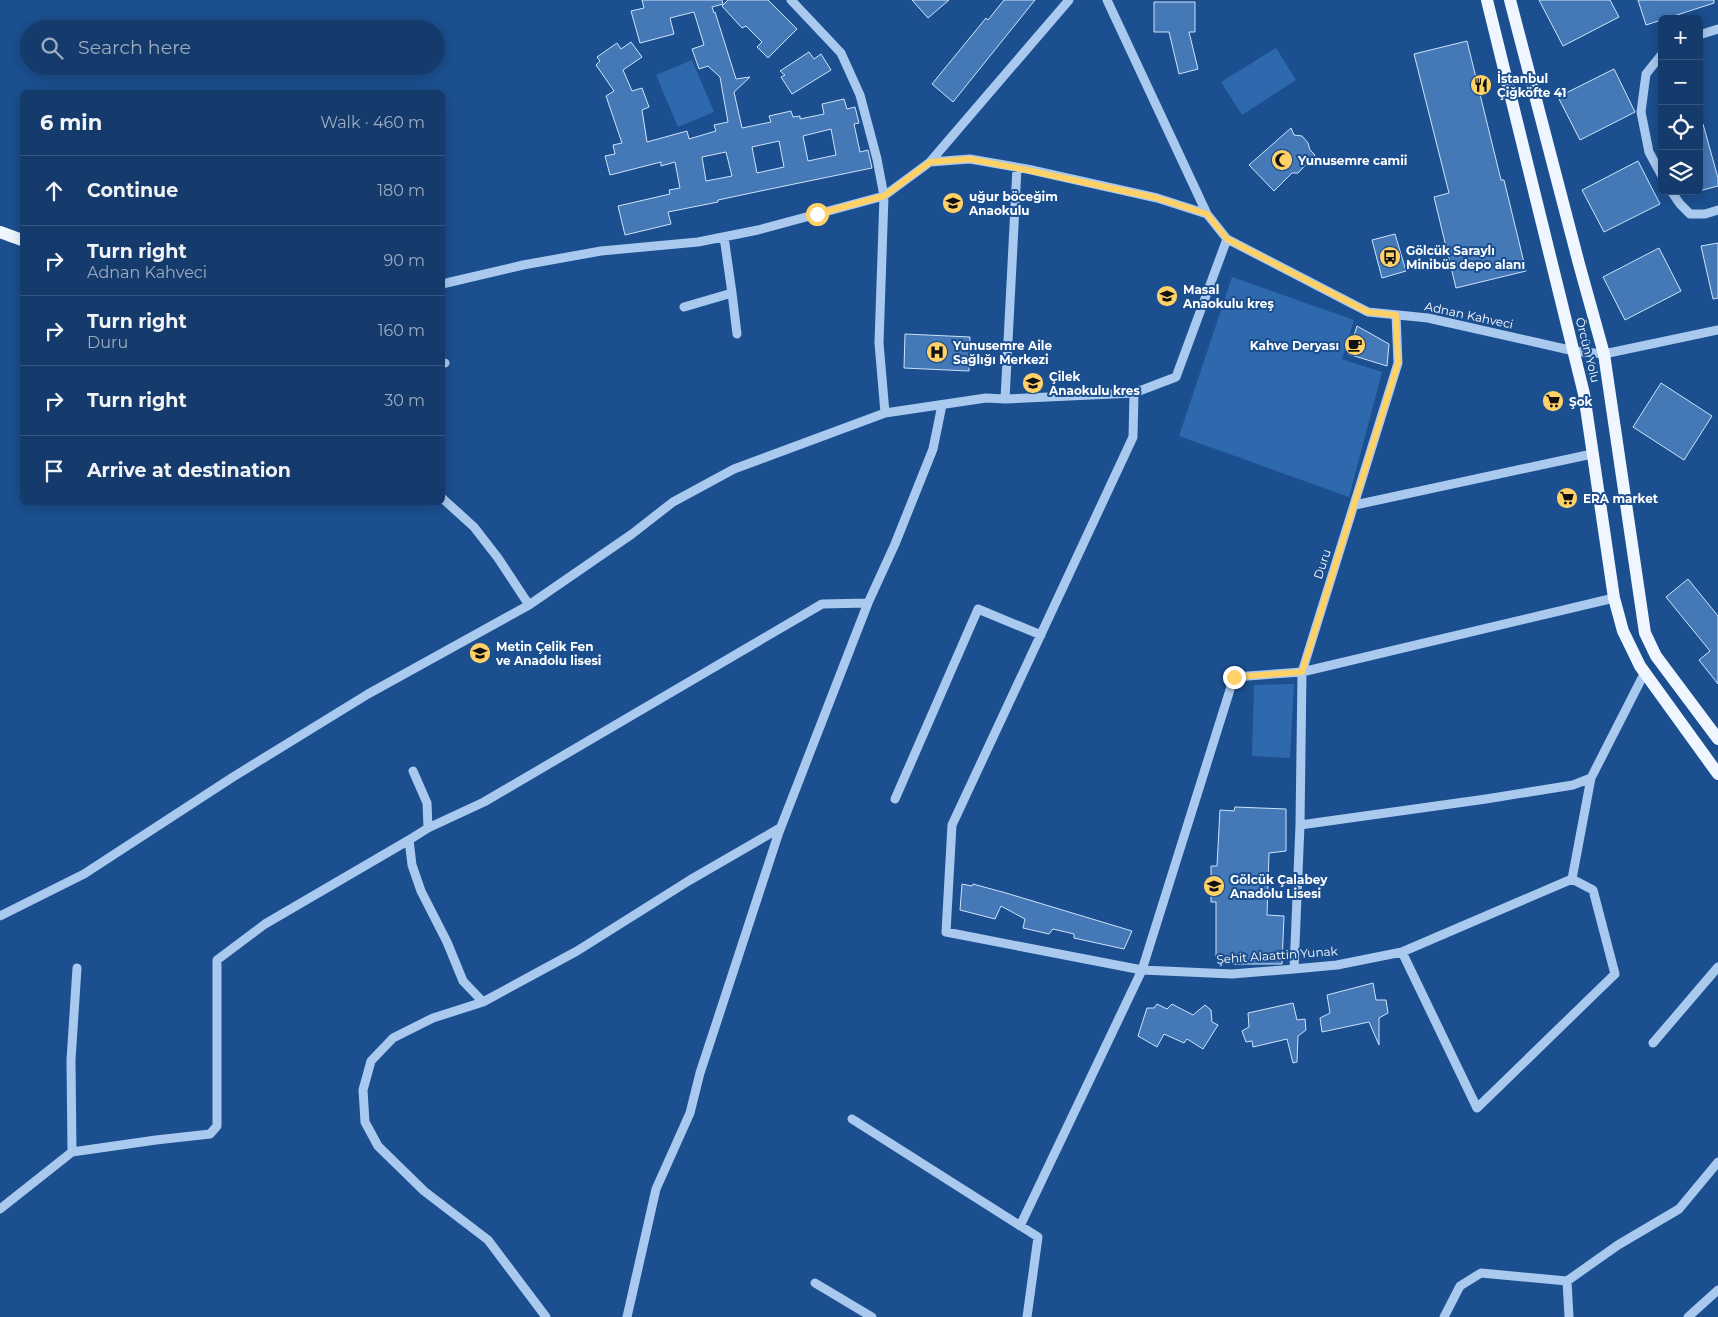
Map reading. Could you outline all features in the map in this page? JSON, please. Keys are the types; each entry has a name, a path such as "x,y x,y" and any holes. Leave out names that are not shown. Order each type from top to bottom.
{"main road":[{"name":"Örcün Yolu","path":"1487,0 1584,394 1614,598 1623,631 1645,672 1718,774"},
{"name":"Örcün Yolu","path":"1510,0 1604,354 1645,633 1656,656 1718,740"},
{"path":"0,232 20,239"}],"street":[{"path":"791,0 841,53 860,95 877,159 884,196 879,343 885,413"},
{"path":"445,283 523,265 602,251 698,242 724,237 758,230 884,196 930,162 1069,0"},
{"name":"Adnan Kahveci","path":"1107,0 1207,214 1227,239 1368,312 1428,318 1574,351 1604,354 1718,330"},
{"path":"1703,34 1718,29"},
{"path":"1658,59 1646,74 1642,112 1649,152 1658,169"},
{"path":"930,162 970,159 1157,198 1207,214"},
{"path":"1005,399 1017,168"},
{"path":"1674,195 1690,214 1705,214 1718,210"},
{"path":"724,237 737,334"},
{"path":"0,916 84,874 368,694 528,605 632,534 672,502 734,469 885,413 986,398 1005,399 1134,393 1176,377 1227,239"},
{"path":"684,307 732,293"},
{"name":"Duru","path":"1294,969 1300,825 1302,672 1398,363 1396,315"},
{"path":"895,799 978,609 1041,635 1133,437 1134,393"},
{"path":"627,1317 656,1189 690,1113 700,1073 780,828 868,603 934,450 942,405"},
{"path":"1355,505 1592,454"},
{"path":"445,501 474,526 498,558 528,605"},
{"path":"1020,1226 1142,970 1234,677 1302,672 1614,598"},
{"path":"0,1209 72,1152 210,1134 217,1126 217,960 265,924 428,828 484,802 822,604 868,603"},
{"name":"Şehit Alaattin Yunak","path":"1041,635 952,825 946,932 1142,970 1232,974 1294,969 1337,965 1402,952 1572,879"},
{"path":"1402,952 1477,1108 1615,974 1593,890 1572,879 1591,778 1645,672"},
{"path":"413,771 426,803 428,828"},
{"path":"1300,825 1486,800 1573,785 1591,778"},
{"path":"546,1317 488,1240 424,1192 378,1146 365,1122 363,1090 371,1062 392,1038 433,1018 483,1002 577,952 690,880 780,828"},
{"path":"409,840 412,865 421,892 447,942 463,981 483,1002"},
{"path":"1653,1043 1718,967"},
{"path":"72,1152 71,1060 77,968"},
{"path":"852,1120 1038,1237 1027,1317"},
{"path":"1444,1317 1460,1286 1481,1273 1567,1281 1618,1245 1679,1209 1718,1162"},
{"path":"1567,1281 1569,1317"},
{"path":"815,1283 872,1317"},
{"path":"1688,1317 1718,1290"}],"shaded area":[{"path":"1276,48 1296,80 1242,115 1221,82"},
{"path":"692,60 714,112 678,127 656,75"},
{"path":"1232,277 1354,320 1342,359 1382,372 1349,497 1179,436"},
{"path":"1294,684 1290,758 1252,756 1254,685"}],"building":[{"path":"642,0 722,0 723,4 712,7 736,79 750,77 734,92 742,128 771,122 769,116 791,111 793,117 800,116 800,119 824,114 822,104 844,99 847,109 855,107 859,123 854,124 860,152 868,150 872,168 668,212 671,224 625,235 618,206 670,194 669,190 680,188 675,162 661,166 661,162 610,175 605,156 615,154 613,145 622,143 606,96 614,91 596,65 600,61 597,57 617,43 621,49 631,42 642,57 623,70 632,91 642,88 649,107 642,110 647,142 687,131 689,139 716,131 714,125 728,122 720,77 708,66 699,69 692,49 704,45 694,12 670,18 674,34 640,43 631,11 644,8","holes":["831,129 836,155 808,161 803,136","779,141 784,167 757,173 752,147","726,152 732,176 706,181 702,157"]},
{"path":"728,0 768,0 797,29 768,58 757,47 762,42 746,26 742,28 722,6"},
{"path":"912,0 949,0 928,18"},
{"path":"1004,0 1035,0 953,102 932,84 986,18 988,20"},
{"path":"1539,0 1610,0 1619,17 1563,46"},
{"path":"1638,0 1714,0 1714,3 1677,15 1658,15 1658,21 1646,25"},
{"path":"1154,2 1195,2 1195,32 1189,32 1198,69 1179,74 1169,32 1154,32"},
{"path":"1467,41 1501,180 1504,180 1526,271 1456,288 1434,197 1449,193 1414,54"},
{"path":"809,52 814,59 821,54 831,70 792,94 781,77 785,75 780,71"},
{"path":"1614,69 1635,112 1580,140 1558,97"},
{"path":"1703,124 1718,178 1718,186 1703,190"},
{"name":"Yunusemre camii","path":"1291,128 1294,135 1302,136 1315,155 1298,173 1292,173 1274,191 1249,165"},
{"path":"1638,161 1660,204 1604,232 1582,190"},
{"path":"1395,234 1406,271 1382,278 1372,240"},
{"path":"1718,243 1718,298 1713,299 1701,246"},
{"path":"1659,248 1681,291 1625,320 1603,277"},
{"path":"1357,326 1389,344 1387,366 1348,354"},
{"name":"Yunusemre Aile Sağlığı Merkezi","path":"905,334 970,337 969,371 904,368"},
{"path":"1661,383 1712,416 1684,460 1633,427"},
{"path":"1688,579 1718,616 1718,684 1699,660 1710,651 1666,597"},
{"path":"1235,807 1286,809 1286,851 1269,853 1267,915 1284,916 1282,964 1233,964 1231,957 1216,957 1216,902 1211,902 1211,866 1217,866 1220,810 1234,811"},
{"path":"962,884 972,886 973,884 1006,893 1132,931 1124,949 1074,938 1074,934 1053,929 1049,934 1023,928 1025,919 1001,906 995,919 960,910"},
{"path":"1373,983 1376,1000 1386,1000 1388,1013 1379,1018 1379,1045 1369,1022 1322,1032 1320,1018 1330,1013 1327,995"},
{"path":"1293,1003 1297,1020 1305,1019 1306,1030 1298,1036 1297,1062 1293,1063 1287,1039 1253,1047 1252,1041 1246,1042 1242,1031 1249,1027 1248,1013"},
{"path":"1157,1004 1167,1009 1172,1004 1193,1015 1205,1005 1211,1010 1212,1022 1218,1025 1203,1049 1187,1039 1184,1043 1164,1034 1157,1047 1138,1036 1147,1008 1154,1008"}],"place":[{"name":"İstanbul Çiğköfte 41","path":"1481,85"},
{"name":"Yunusemre camii","path":"1282,160"},
{"name":"uğur böceğim Anaokulu","path":"953,203"},
{"name":"Gölcük Saraylı Minibüs depo alanı","path":"1390,257"},
{"name":"Masal Anaokulu kreş","path":"1167,296"},
{"name":"Kahve Deryası","path":"1355,345"},
{"name":"Yunusemre Aile Sağlığı Merkezi","path":"937,352"},
{"name":"Çilek Anaokulu kres","path":"1033,383"},
{"name":"Şok","path":"1553,401"},
{"name":"ERA market","path":"1567,498"},
{"name":"Metin Çelik Fen ve Anadolu lisesi","path":"480,653"},
{"name":"Gölcük Çalabey Anadolu Lisesi","path":"1214,886"}],"route":[{"path":"817,214 884,196 930,162 970,159 1157,198 1207,214 1227,239 1368,312 1396,315 1398,363 1302,672 1234,677"}]}
